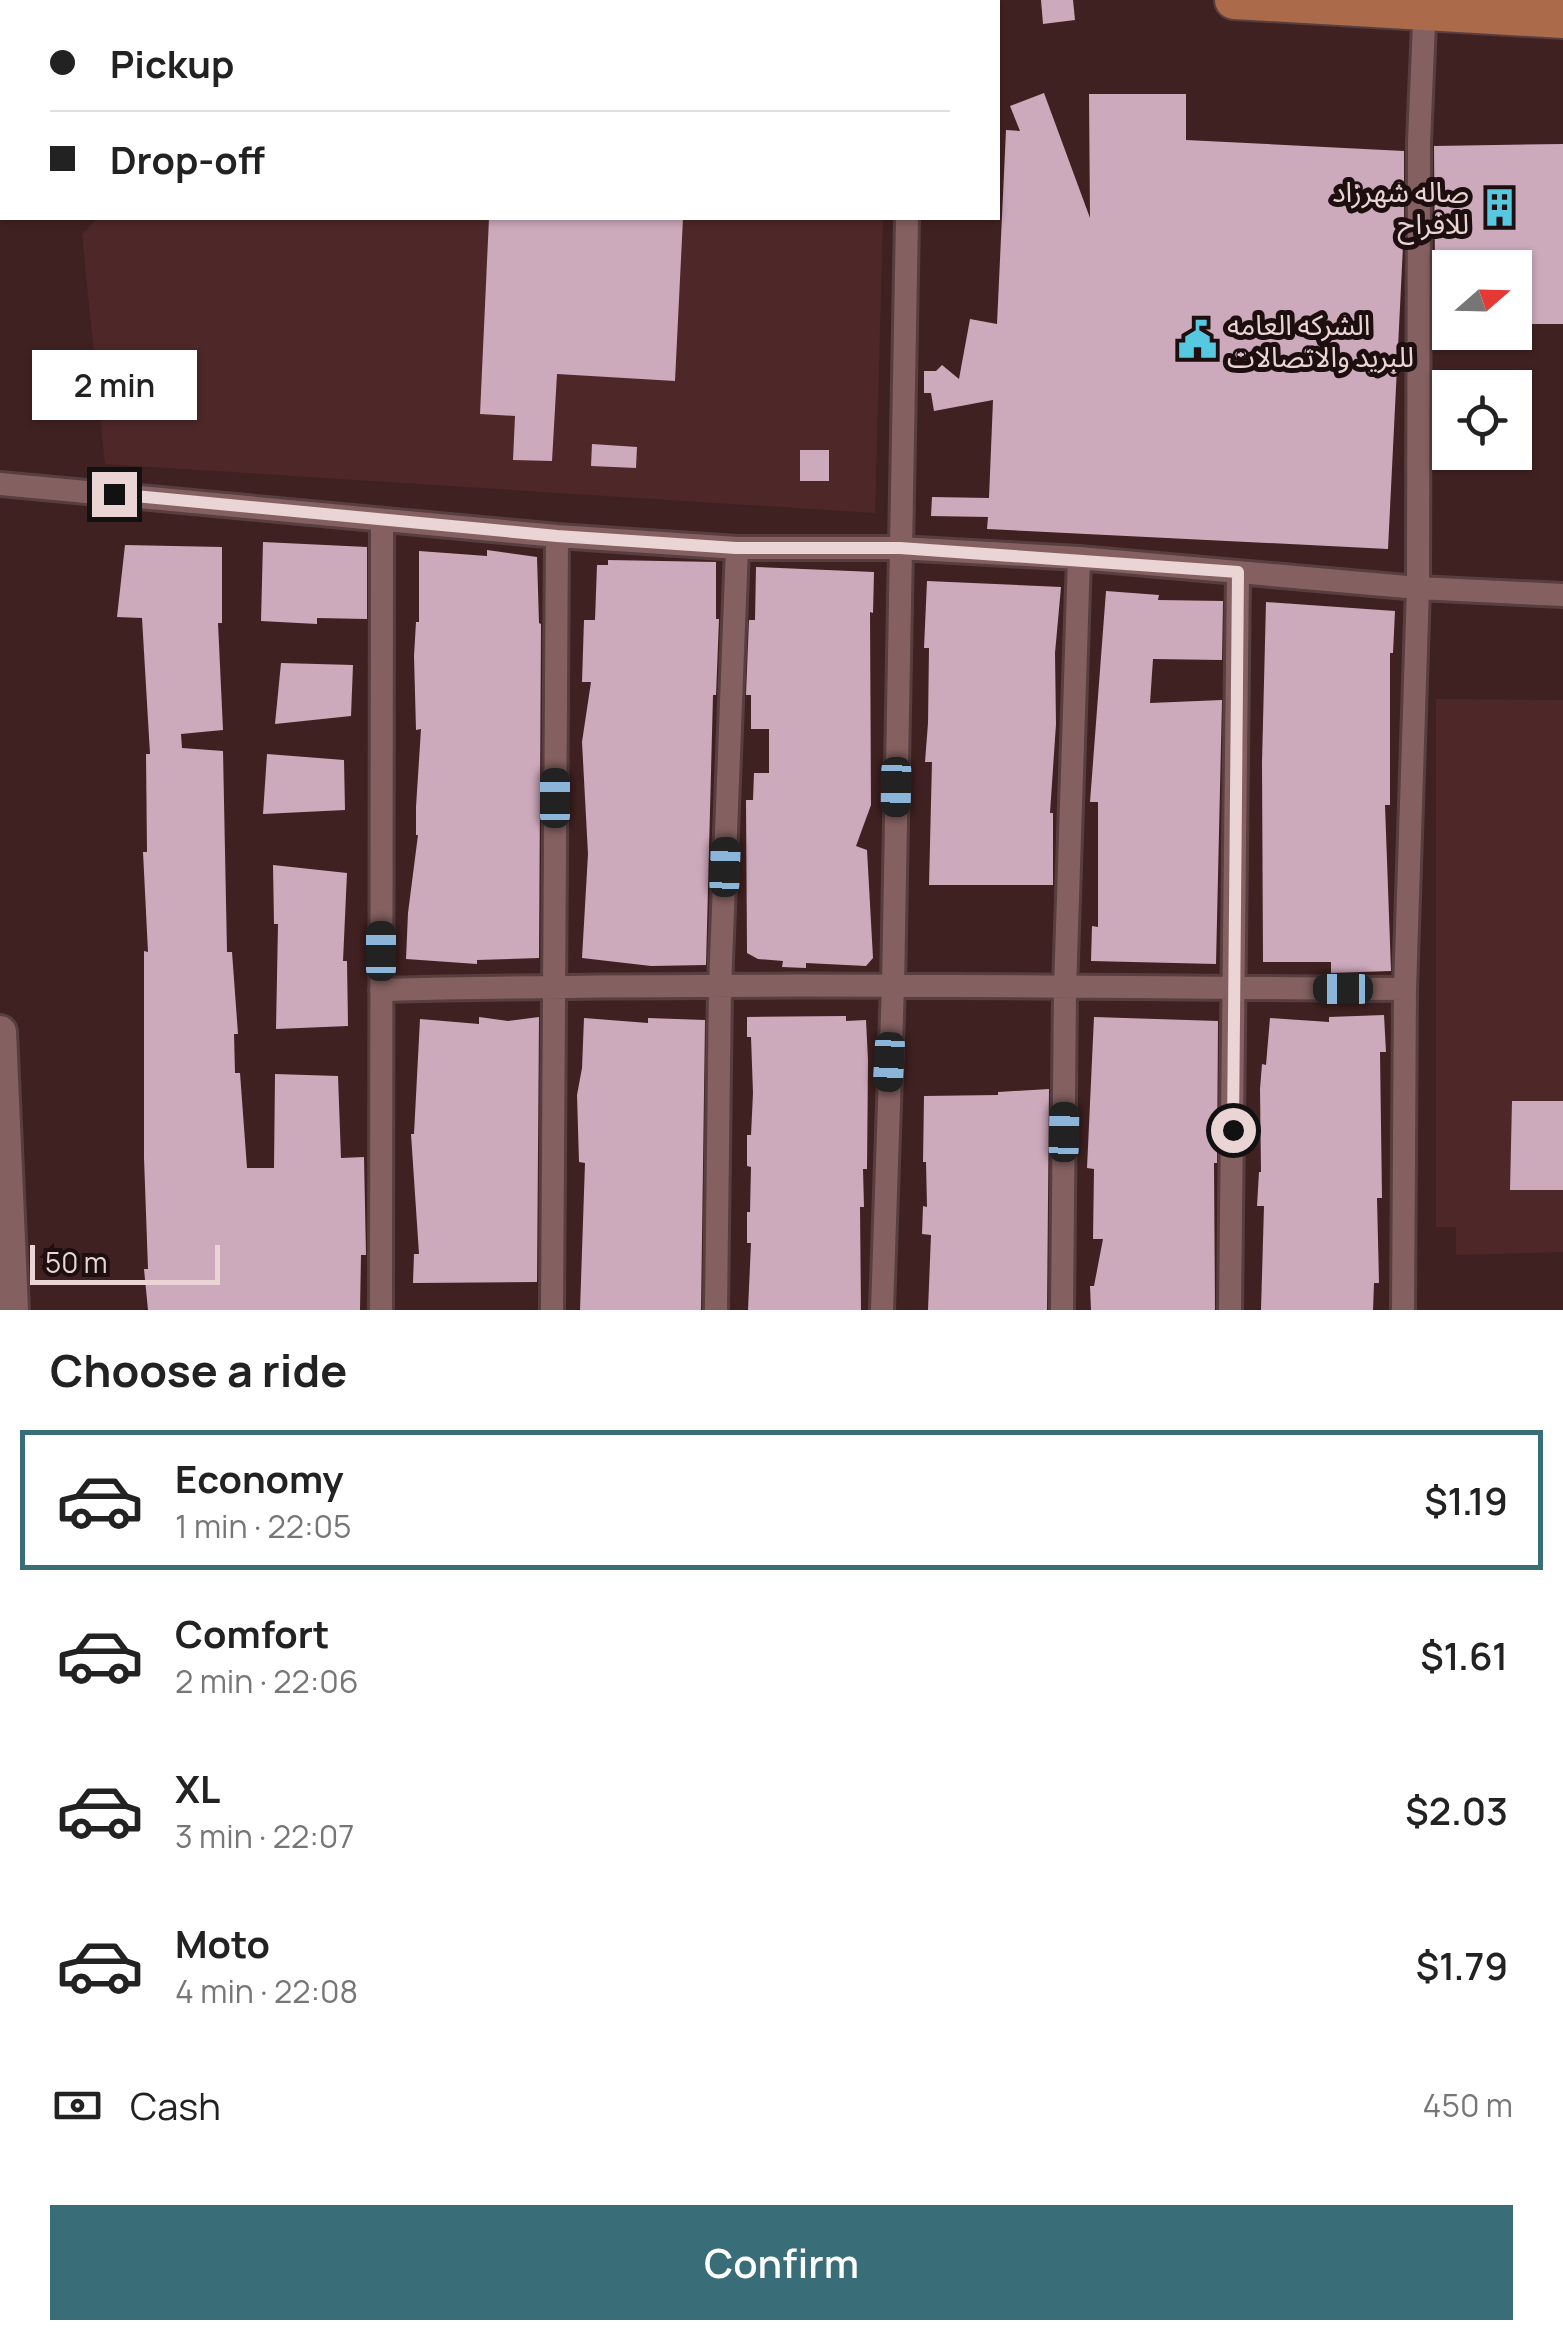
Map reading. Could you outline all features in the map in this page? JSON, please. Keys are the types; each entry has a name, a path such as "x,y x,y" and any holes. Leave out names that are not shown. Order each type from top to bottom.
{"main road":[{"path":"1234,0 1425,6 1563,19"}],"street":[{"path":"1403,1310 1405,990 1418,588 1419,142 1425,6"},
{"path":"882,1310 893,986 907,220"},
{"path":"0,484 557,536 736,548 900,548 1079,558 1418,588 1563,595"},
{"path":"380,1310 382,520"},
{"path":"552,1310 557,536"},
{"path":"716,1310 720,987 736,548"},
{"path":"1062,1310 1065,988 1079,558"},
{"path":"1230,1310 1238,572"},
{"path":"381,990 554,986 1236,986 1405,990"},
{"path":"0,1032 12,1310"}],"shaded area":[{"path":"95,220 883,220 875,513 105,464 82,234"},
{"path":"1436,699 1563,700 1563,1252 1456,1255 1456,1227 1436,1227"}],"building":[{"path":"1041,0 1073,0 1075,20 1043,24"},
{"name":"الشركه العامه للبريد والاتصالات","path":"1044,93 1090,218 1089,94 1186,94 1186,140 1404,151 1404,226 1388,549 987,529 988,517 931,516 932,497 989,498 993,400 934,411 931,393 924,393 924,371 936,371 942,365 959,379 970,319 997,324 1006,130 1020,131 1010,106"},
{"name":"صاله شهرزاد للافراح","path":"1563,144 1563,324 1532,324 1532,250 1435,250 1434,146"},
{"path":"489,220 683,220 675,381 557,374 552,461 513,460 515,416 480,414"},
{"path":"592,444 637,447 636,468 591,466"},
{"path":"800,450 829,450 829,481 800,481"},
{"path":"263,542 367,547 367,619 317,618 317,624 261,621"},
{"path":"125,545 222,547 222,623 218,623 223,730 181,734 182,748 223,751 227,952 232,952 238,1034 234,1034 235,1073 240,1073 247,1168 274,1168 275,1074 338,1076 341,1158 364,1157 366,1255 361,1255 360,1310 148,1310 144,1269 148,1269 144,951 148,952 143,852 147,852 146,754 150,754 142,618 117,617"},
{"path":"487,550 537,557 541,624 539,958 477,960 477,964 406,959 418,835 421,729 416,730 414,656 419,622 419,551 487,556"},
{"path":"608,560 716,562 719,619 713,695 706,965 651,966 582,958 588,854 582,742 591,682 582,682 584,620 595,620 597,565 608,565"},
{"path":"756,567 874,572 873,613 870,612 871,805 856,846 867,850 873,958 866,966 806,963 806,968 782,967 783,961 758,959 747,953 746,800 753,800 754,773 769,773 769,729 751,729 751,695 746,695 749,620 755,620"},
{"path":"927,581 1061,587 1050,813 1053,885 929,885 932,762 925,762"},
{"path":"1106,591 1159,595 1158,600 1223,601 1222,660 1153,659 1150,703 1222,700 1216,964 1091,961 1092,926 1098,927 1098,802 1090,802"},
{"path":"1266,602 1395,611 1390,653 1390,805 1385,805 1391,971 1331,973 1331,962 1263,962"},
{"path":"281,663 353,665 351,716 275,724"},
{"path":"267,754 344,760 345,810 263,814"},
{"path":"273,865 347,873 343,961 347,961 348,1026 276,1029 278,924 274,924"},
{"path":"1384,1015 1386,1052 1380,1052 1382,1198 1377,1198 1379,1283 1374,1283 1373,1310 1261,1310 1264,1206 1257,1206 1261,1172 1260,1089 1270,1018 1329,1022 1329,1017"},
{"path":"846,1016 846,1021 866,1020 867,1169 863,1169 864,1207 860,1207 861,1310 748,1310 751,1243 747,1243 747,1212 751,1167 747,1166 747,1135 751,1135 753,1093 747,1017"},
{"path":"479,1017 508,1021 539,1017 537,1282 413,1283 414,1254 419,1254 411,1134 420,1019 479,1024"},
{"path":"1094,1017 1218,1021 1215,1310 1091,1310 1090,1286 1094,1286 1103,1239 1093,1239 1094,1169 1087,1168"},
{"path":"584,1018 648,1023 648,1018 705,1020 701,1310 580,1310 585,1163 579,1162 577,1095"},
{"path":"1049,1089 1047,1310 928,1310 931,1235 922,1234 923,1206 927,1207 924,1096 998,1095"},
{"path":"1512,1101 1563,1101 1563,1190 1510,1190"}],"place":[{"name":"صاله شهرزاد للافراح","path":"1499,207"},
{"name":"الشركه العامه للبريد والاتصالات","path":"1197,340"}],"route":[{"path":"114,494 557,536 736,548 900,548 1238,572 1233,1130"}]}
